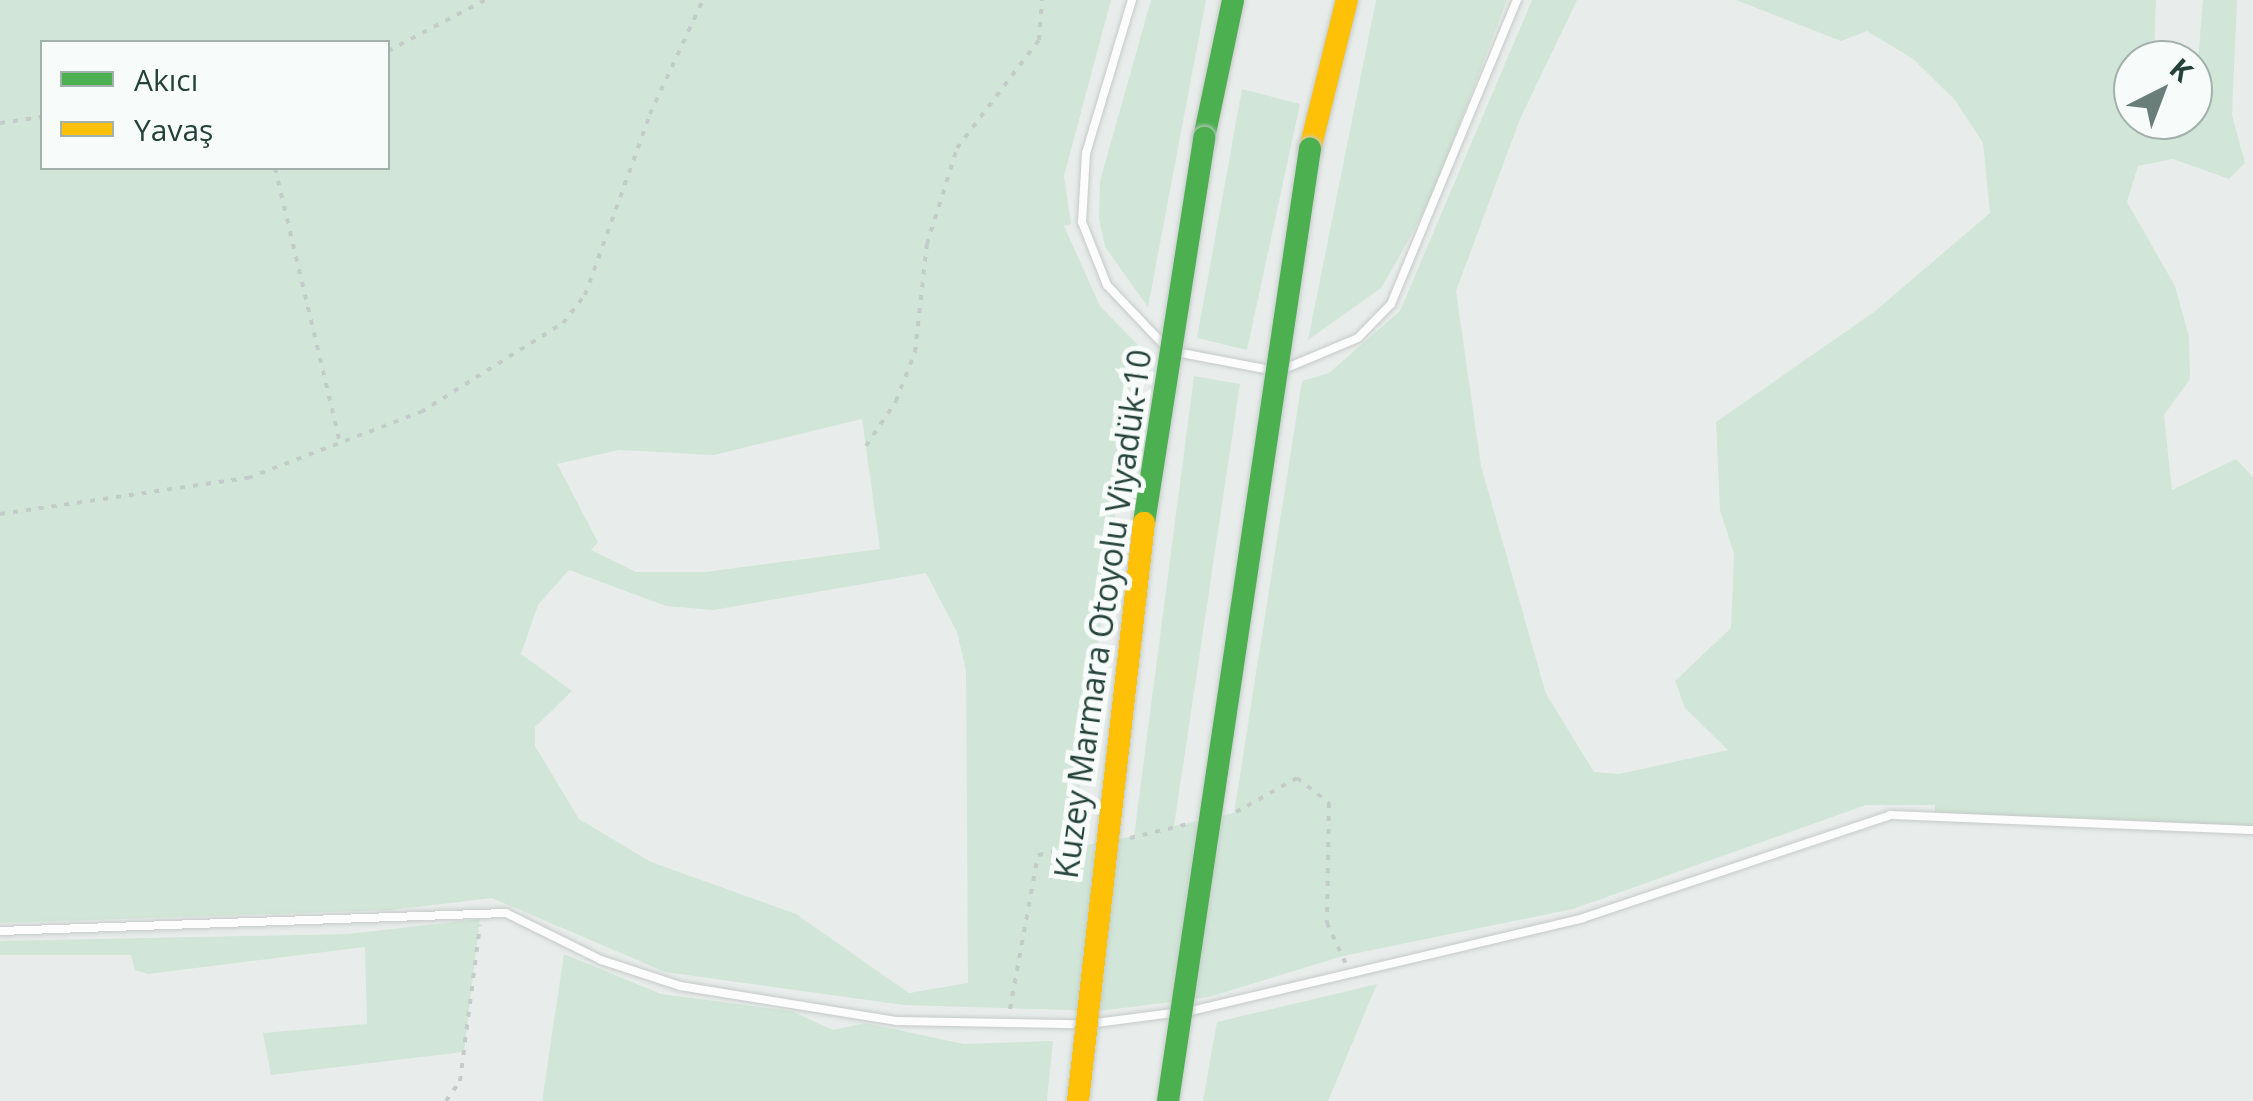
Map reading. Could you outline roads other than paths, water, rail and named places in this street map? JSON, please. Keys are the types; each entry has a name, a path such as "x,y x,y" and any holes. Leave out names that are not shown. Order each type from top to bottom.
{"highway":[{"name":"Kuzey Marmara Otoyolu Viyadük-10","path":"1078,1101 1145,510 1204,138 1233,0"},
{"path":"1168,1101 1310,149 1347,0"}],"lane":[{"path":"1132,0 1080,182 1090,250 1130,314 1172,350 1254,371 1290,368 1342,346 1392,304 1517,0"},
{"path":"0,931 481,910 536,924 601,960 680,986 896,1021 1007,1028 1205,1008 1462,950 1582,918 1890,815 2253,830"}]}
